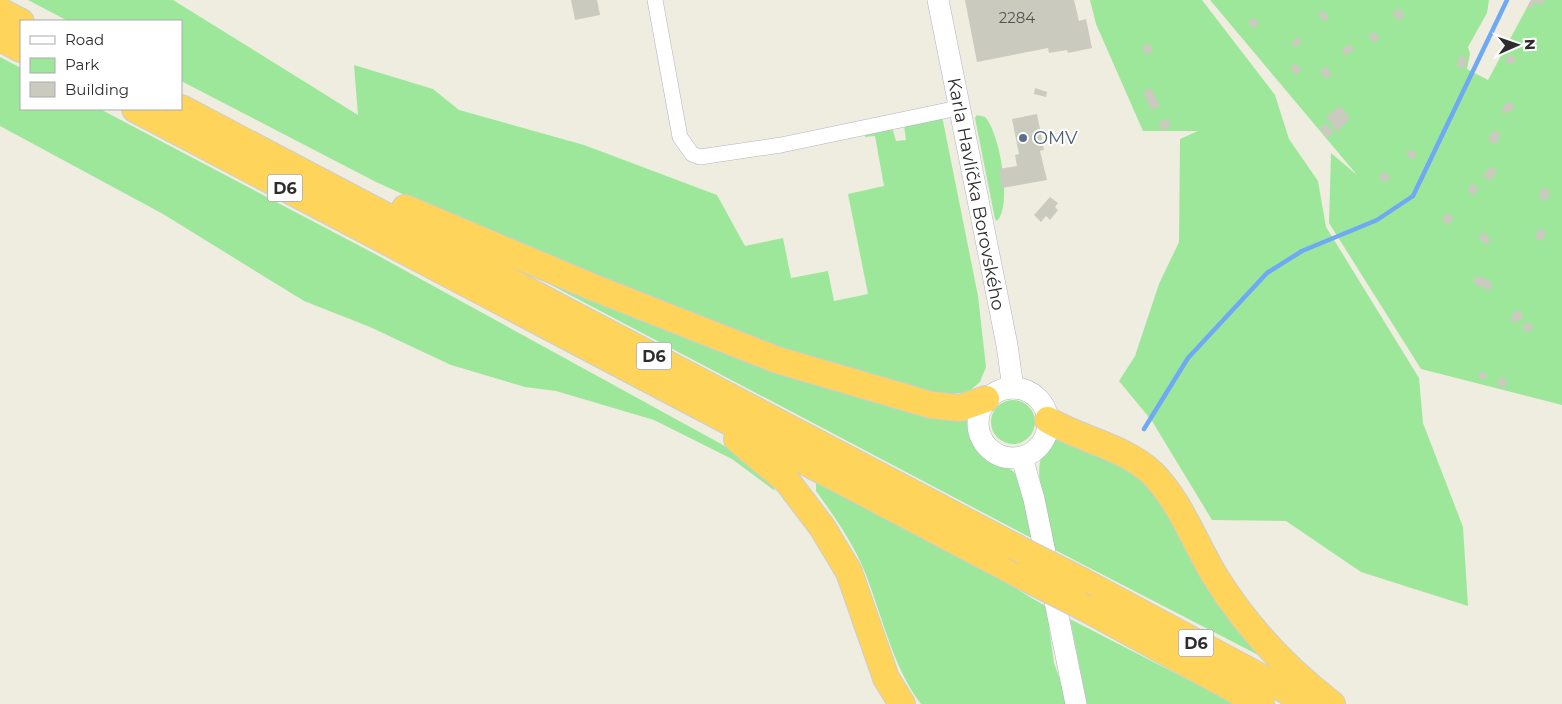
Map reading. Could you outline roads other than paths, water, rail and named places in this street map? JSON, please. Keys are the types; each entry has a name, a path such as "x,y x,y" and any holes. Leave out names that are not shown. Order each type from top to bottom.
{"highway":[{"path":"0,11 20,21"},
{"path":"0,38 20,48"},
{"name":"D6","path":"182,109 1082,581 1311,704"},
{"name":"D6","path":"137,110 1085,608 1261,704"},
{"path":"292,165 420,214 592,287 777,360 931,405 960,408 986,399"},
{"path":"701,407 786,481 822,527 849,572 886,678 902,704"},
{"path":"1048,420 1062,428 1126,455 1150,472 1168,493 1214,574 1250,627 1311,688 1332,704"}],"street":[{"path":"655,0 680,137 692,154 700,157 736,153 958,108"},
{"name":"Karla Havlíčka Borovského","path":"938,0 958,108 1007,345 1013,388"},
{"path":"1013,388 1026,390 1037,397 1044,408 1048,420 1048,428 1042,443 1030,455 1022,458 1004,458 996,455 982,442 977,424 981,407 986,399 999,391 1013,388"},
{"path":"1022,458 1034,499 1076,704"}],"waterway":[{"path":"1144,429 1188,358 1267,273 1302,251 1377,220 1413,196 1507,0"}],"place":[{"name":"OMV","path":"1023,138"}]}
